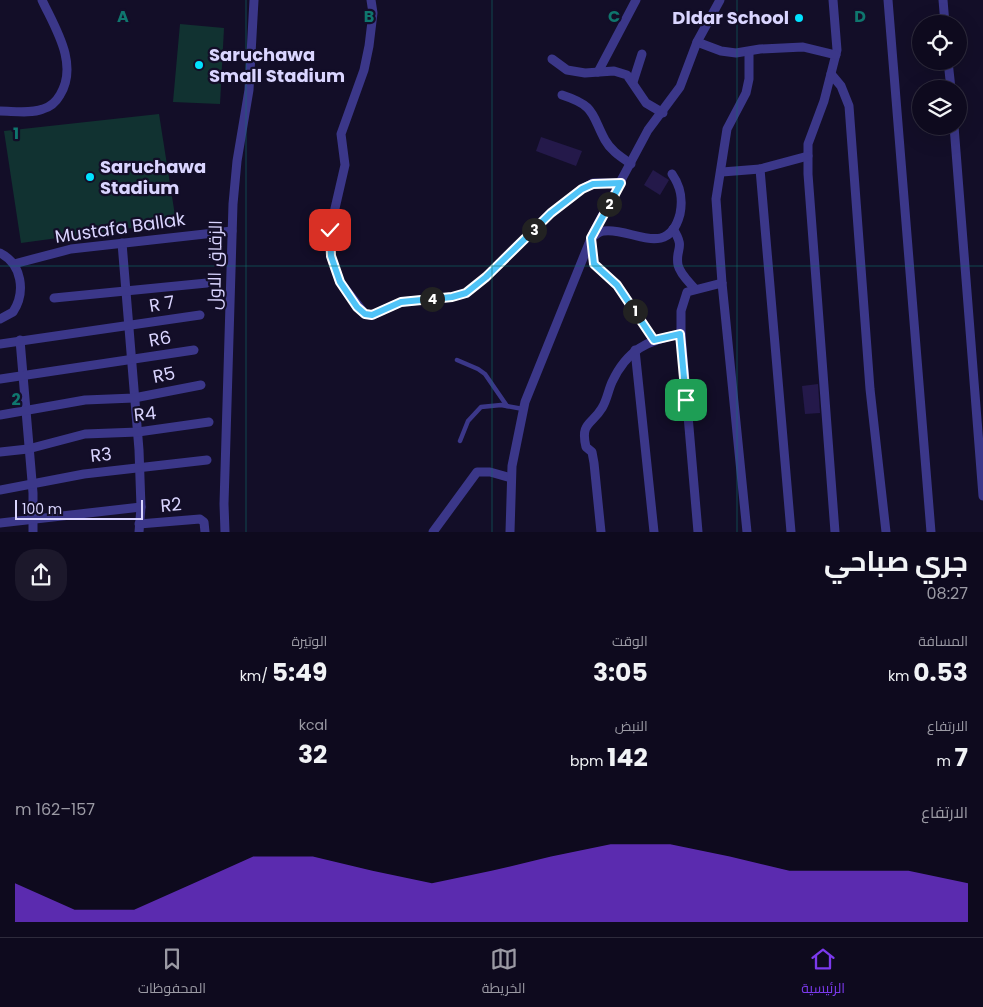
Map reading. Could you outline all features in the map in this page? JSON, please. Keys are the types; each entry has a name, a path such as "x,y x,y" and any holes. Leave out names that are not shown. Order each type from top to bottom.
{"street":[{"path":"0,111 43,109 56,101 64,89 68,72 67,63 61,43 42,0"},
{"name":"الزقاق الاول","path":"225,532 224,504 232,231 236,168 249,90 254,0"},
{"path":"371,0 373,14 369,46 364,70 346,117 342,134 345,165 330,230 331,256 340,282 365,314 372,315 401,302 452,297 466,293 486,277 551,213 582,189 593,184 621,183"},
{"path":"598,72 636,0"},
{"path":"510,532 511,478 523,409 591,238 648,130 663,113 680,87 697,42 720,0"},
{"path":"832,0 836,56 824,102 808,144 808,156 835,532"},
{"path":"888,0 931,532"},
{"path":"943,0 944,15"},
{"path":"697,42 721,51 749,52 760,49 803,47 836,56"},
{"path":"747,532 722,283 716,198 722,172 727,129 746,93 749,79 749,52"},
{"path":"633,82 642,54"},
{"path":"552,59 567,70 614,71 627,75 646,103 663,113"},
{"path":"831,74 841,86 849,106 870,389 886,532"},
{"path":"562,95 578,100 591,110 613,151 631,164"},
{"path":"955,135 983,496"},
{"path":"722,172 760,169 808,156"},
{"path":"760,169 791,532"},
{"path":"591,238 602,231 618,232 644,239 657,238 669,234 677,225 682,195 680,185 672,174"},
{"path":"673,230 681,247 678,263 680,271 695,289"},
{"name":"Mustafa Ballak","path":"14,264 71,249 232,231"},
{"path":"591,238 594,264 617,285 654,340"},
{"path":"122,243 138,432 141,507 139,528"},
{"path":"0,253 14,264 20,279 20,296 13,312 0,319"},
{"path":"54,298 207,283"},
{"path":"698,532 680,334 684,299 687,292 722,283"},
{"name":"R 7","path":"0,344 200,315"},
{"path":"601,532 594,463 592,452 586,447 584,430 587,423 602,409 616,372 635,350 654,340 680,334"},
{"path":"20,340 32,485 33,532"},
{"name":"R6","path":"0,379 194,350"},
{"path":"635,350 654,532"},
{"name":"R5","path":"0,415 85,400 134,398 201,385"},
{"name":"R4","path":"0,452 28,449 85,434 138,432 209,422"},
{"name":"R3","path":"0,490 84,474 207,460"},
{"path":"433,532 476,472 480,470 511,478"},
{"path":"0,523 141,507"},
{"name":"R2","path":"139,528 200,518 204,522 205,532"}],"lane":[{"path":"457,360 485,374 507,406"},
{"path":"460,441 468,421 476,411 487,405 523,409"}],"green space":[{"name":"Saruchawa Small Stadium","path":"180,24 224,28 220,104 173,102"},
{"name":"Saruchawa Stadium","path":"159,114 176,222 21,243 4,131"}],"building":[{"path":"541,137 582,151 576,166 536,151"},
{"path":"653,170 669,180 660,195 644,185"},
{"path":"818,384 820,413 805,414 802,386"}],"place":[{"name":"Dldar School","path":"799,18"},
{"name":"Saruchawa Small Stadium","path":"199,65"},
{"name":"Saruchawa Stadium","path":"90,177"}],"route":[{"path":"330,230 331,256 340,282 357,307 365,314 372,315 401,302 452,297 466,293 486,277 551,213 582,189 593,184 621,183 591,238 594,264 617,285 654,340 680,334 686,400"}]}
